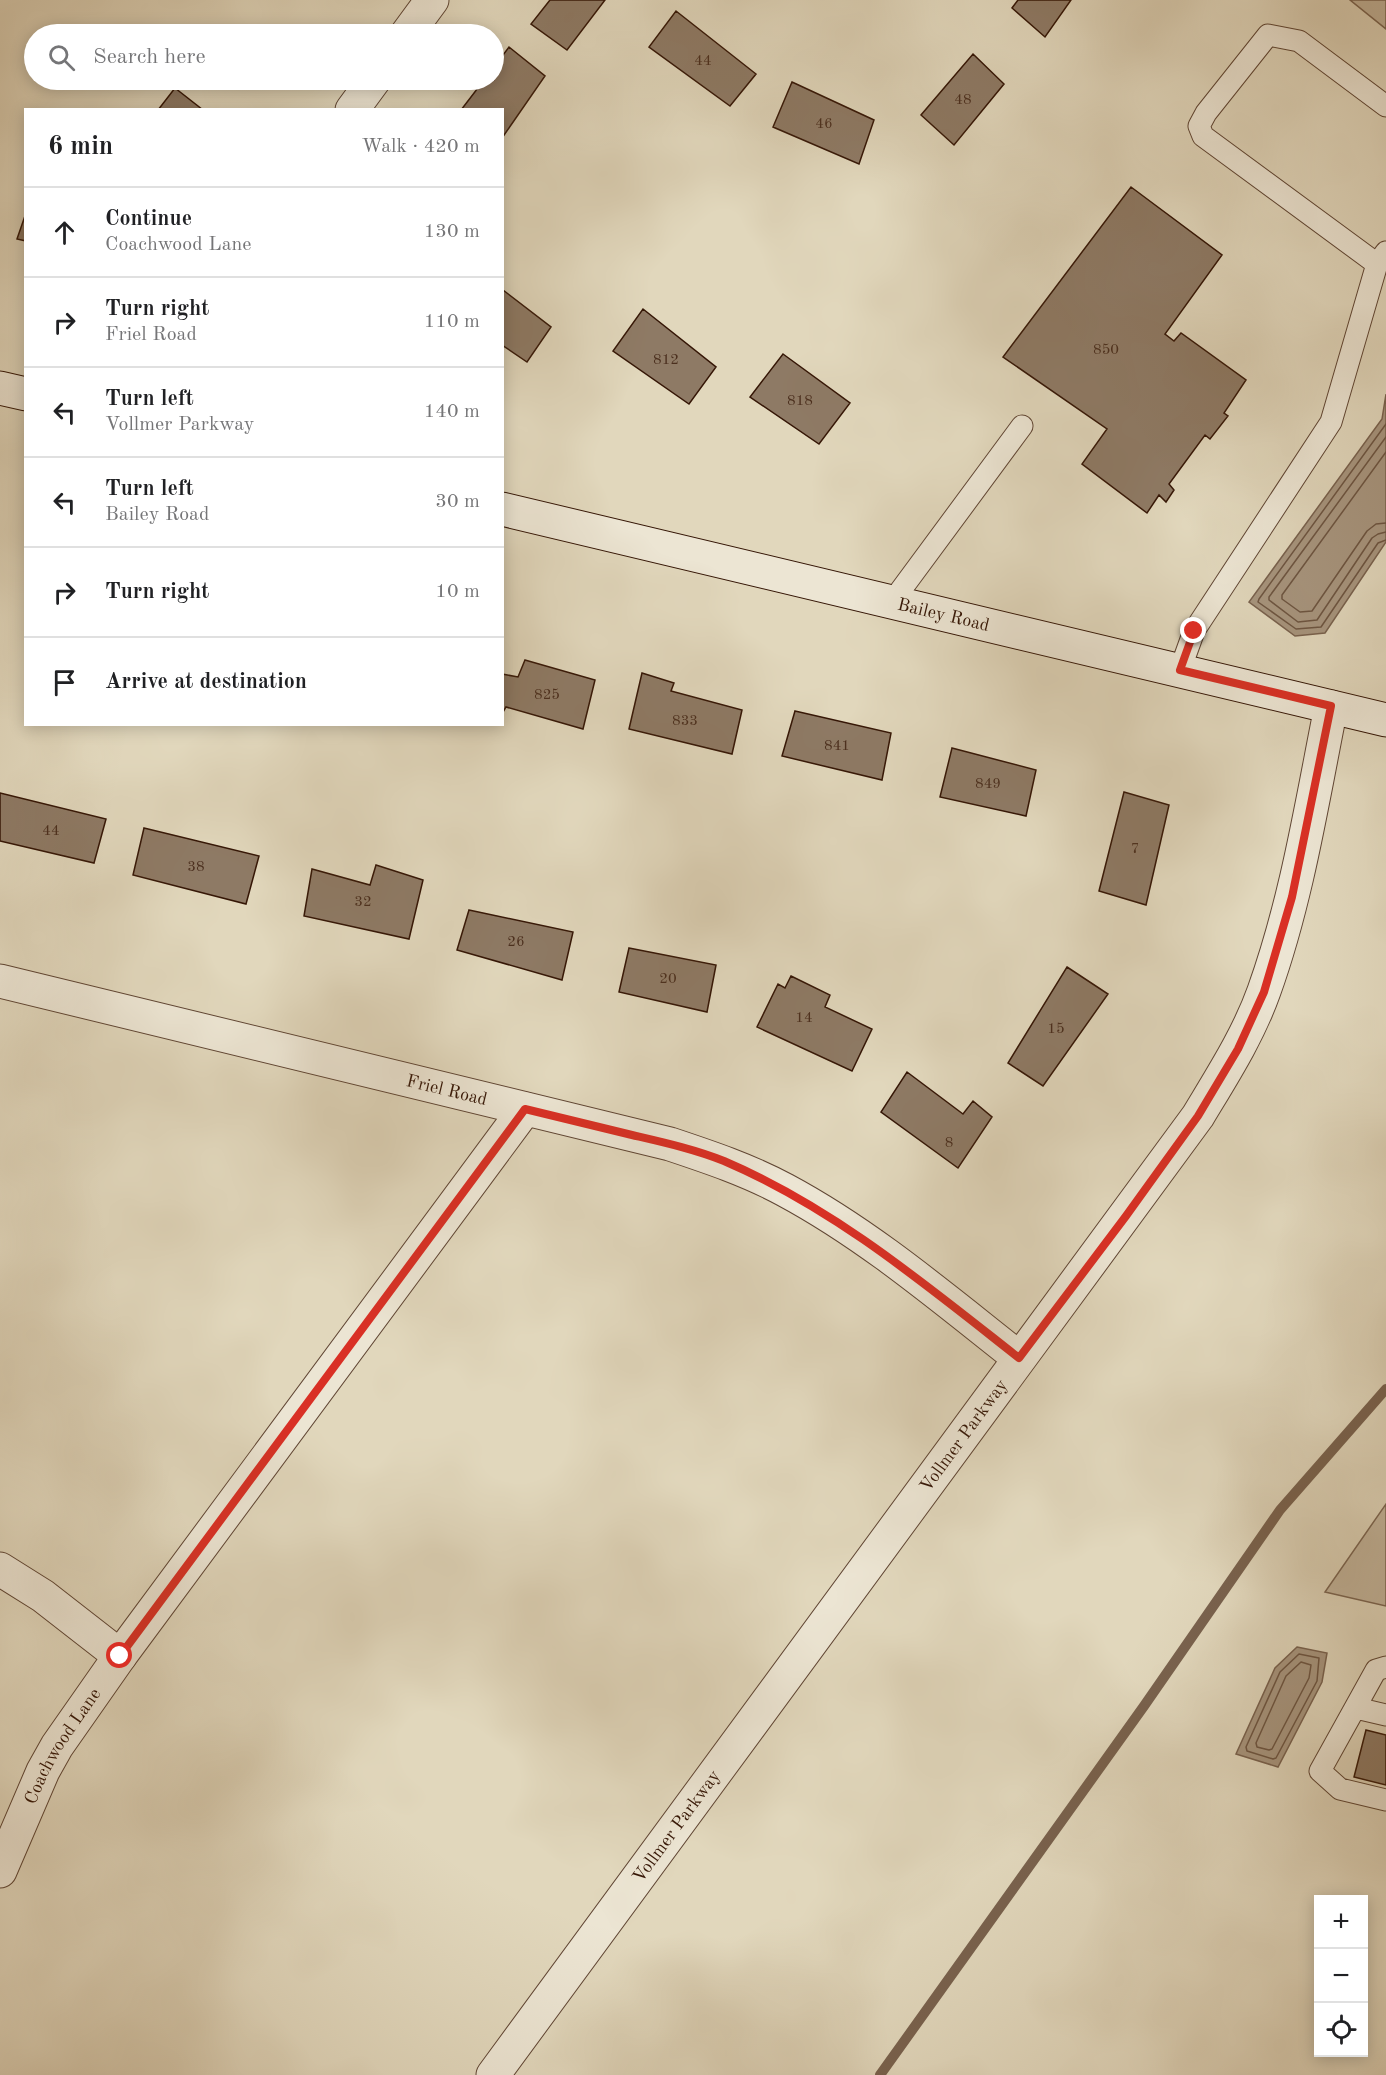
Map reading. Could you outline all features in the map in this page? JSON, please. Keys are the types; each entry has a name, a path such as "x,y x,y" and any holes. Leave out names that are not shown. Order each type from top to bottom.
{"street":[{"path":"414,24 432,0"},
{"path":"353,108 367,90"},
{"path":"0,388 24,394"},
{"name":"Bailey Road","path":"504,509 1386,720"},
{"name":"Vollmer Parkway","path":"493,2075 1198,1116 1238,1049 1264,992 1292,897 1331,706"},
{"name":"Friel Road","path":"0,981 670,1144 722,1161 785,1190 841,1224 1019,1358"},
{"name":"Coachwood Lane","path":"0,1871 43,1771 57,1746 120,1656 525,1109"},
{"path":"0,1569 43,1596 120,1656"}],"lane":[{"path":"1180,670 1194,631 1331,422 1382,258 1203,136 1199,126 1206,113 1268,35 1299,41 1386,106"},
{"path":"892,602 1022,426"},
{"path":"1386,1667 1376,1670 1320,1771 1340,1789 1386,1800"},
{"path":"1356,1708 1386,1715"}],"shaded area":[{"path":"1350,0 1386,0 1386,29"},
{"path":"1386,1504 1386,1606 1325,1592"}],"water":[{"path":"1386,394 1386,542 1325,633 1295,636 1249,602 1382,419"},
{"path":"1297,1647 1327,1653 1322,1682 1278,1767 1236,1754 1275,1668"}],"building":[{"path":"550,0 605,0 567,50 531,24"},
{"path":"1018,0 1071,0 1045,37 1012,8"},
{"path":"676,11 756,74 730,106 649,47"},
{"path":"509,47 545,76 504,135 504,108 463,108 476,90 504,90 504,54"},
{"path":"973,54 1004,84 954,145 921,115"},
{"path":"792,82 874,120 859,164 773,127"},
{"path":"173,90 178,90 200,108 160,108"},
{"path":"1131,187 1222,255 1165,334 1174,341 1181,333 1246,380 1224,413 1228,416 1210,439 1205,435 1169,484 1174,490 1166,502 1159,495 1147,513 1082,464 1107,429 1003,357"},
{"path":"24,219 24,241 17,239"},
{"path":"504,291 551,327 527,362 504,346"},
{"path":"643,309 716,367 689,404 613,351"},
{"path":"783,354 850,403 819,444 750,397"},
{"path":"525,660 595,680 583,729 506,707 504,710 504,674 518,677"},
{"path":"642,673 674,683 671,691 742,710 732,754 629,729"},
{"path":"795,711 891,733 882,780 782,756"},
{"path":"952,748 1036,770 1026,816 940,797"},
{"path":"1124,792 1169,805 1146,905 1099,891"},
{"path":"0,793 106,819 94,863 0,841"},
{"path":"144,828 259,856 246,904 133,875"},
{"path":"376,865 423,880 409,939 304,916 312,869 370,885"},
{"path":"469,910 573,932 562,980 457,950"},
{"path":"629,948 716,965 707,1012 619,992"},
{"path":"1067,967 1108,994 1043,1086 1008,1063"},
{"path":"791,976 830,995 825,1007 872,1029 852,1071 757,1027 778,984 785,988"},
{"path":"907,1072 963,1114 973,1101 992,1117 958,1168 881,1112"},
{"path":"1366,1730 1386,1735 1386,1785 1354,1777"}],"waterway":[{"path":"880,2075 1144,1706 1280,1510 1386,1389"}],"route":[{"path":"120,1656 525,1109 670,1144 722,1161 785,1190 841,1224 906,1270 1019,1358 1198,1116 1238,1049 1264,992 1292,897 1331,706 1180,670 1194,631"}]}
